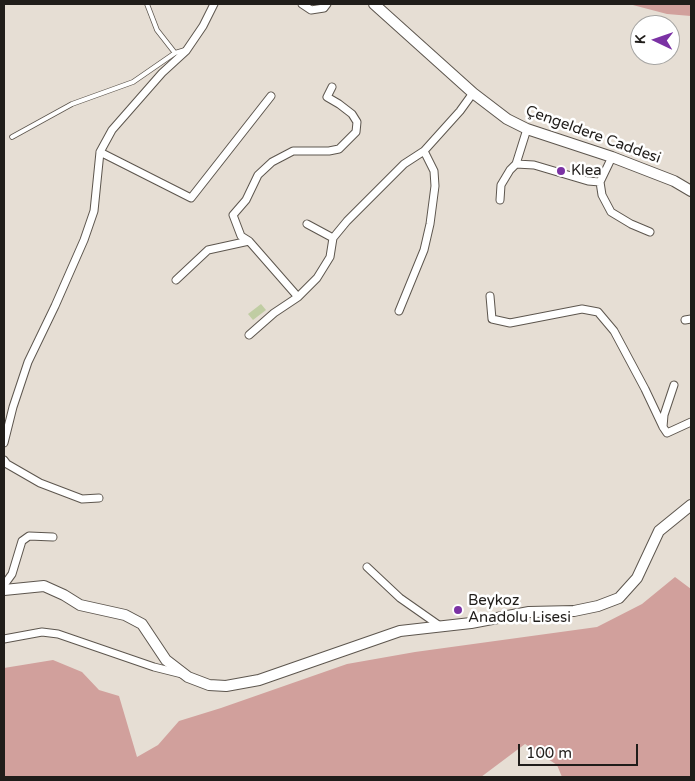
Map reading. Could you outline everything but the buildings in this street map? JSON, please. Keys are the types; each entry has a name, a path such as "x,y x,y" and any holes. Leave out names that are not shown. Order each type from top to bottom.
{"street":[{"path":"4,443 13,407 28,362 59,298 84,240 94,211 100,152 112,130 162,73 186,51 203,26 214,4"},
{"path":"302,4 311,10 324,8 327,4"},
{"name":"Çengeldere Caddesi","path":"374,4 473,94 507,119 527,129 612,157 674,182 691,191"},
{"path":"298,297 249,240 241,236 233,215 246,200 258,175 272,162 293,151 329,151 339,149 356,132 357,122 352,114 327,97 332,87"},
{"path":"248,334 298,297 317,278 330,257 333,238 347,221 404,164 424,152 460,112 473,94"},
{"path":"100,152 191,198 271,96"},
{"path":"500,200 501,185 516,164 527,129"},
{"path":"400,310 424,250 436,186 434,170 424,152"},
{"path":"612,157 600,182 602,195 611,212 631,224 650,232"},
{"path":"516,164 534,165 588,181 600,182"},
{"path":"307,224 333,238"},
{"path":"176,280 208,250 249,240"},
{"path":"490,296 492,319 510,323 582,309 598,312 614,331 667,433 691,422"},
{"path":"663,427 664,415 674,385"},
{"path":"4,460 7,464 40,483 82,499 99,498"},
{"path":"4,639 42,632 58,634 154,667 184,674 209,685 226,686 259,680 400,631 529,612 574,611 598,606 618,598 637,578 659,531 691,505"},
{"path":"4,585 12,574 22,541 29,536 53,537"},
{"path":"367,567 400,598 440,626"},
{"path":"4,590 44,586 80,605 125,615 142,624 166,660 184,674"}],"lane":[{"path":"147,4 157,30 175,53"},
{"path":"12,137 72,104 133,82 175,53 181,50 186,51"}],"shaded area":[{"path":"629,4 691,4 691,16 667,14"},
{"path":"261,304 266,310 253,320 248,314"},
{"path":"675,577 691,589 691,777 562,777 557,765 525,744 481,777 4,777 4,668 53,660 82,672 99,690 119,696 137,757 158,745 179,721 347,664 415,652 597,627 642,604"}],"place":[{"name":"Klea","path":"561,171"},
{"name":"Beykoz Anadolu Lisesi","path":"458,610"}]}
